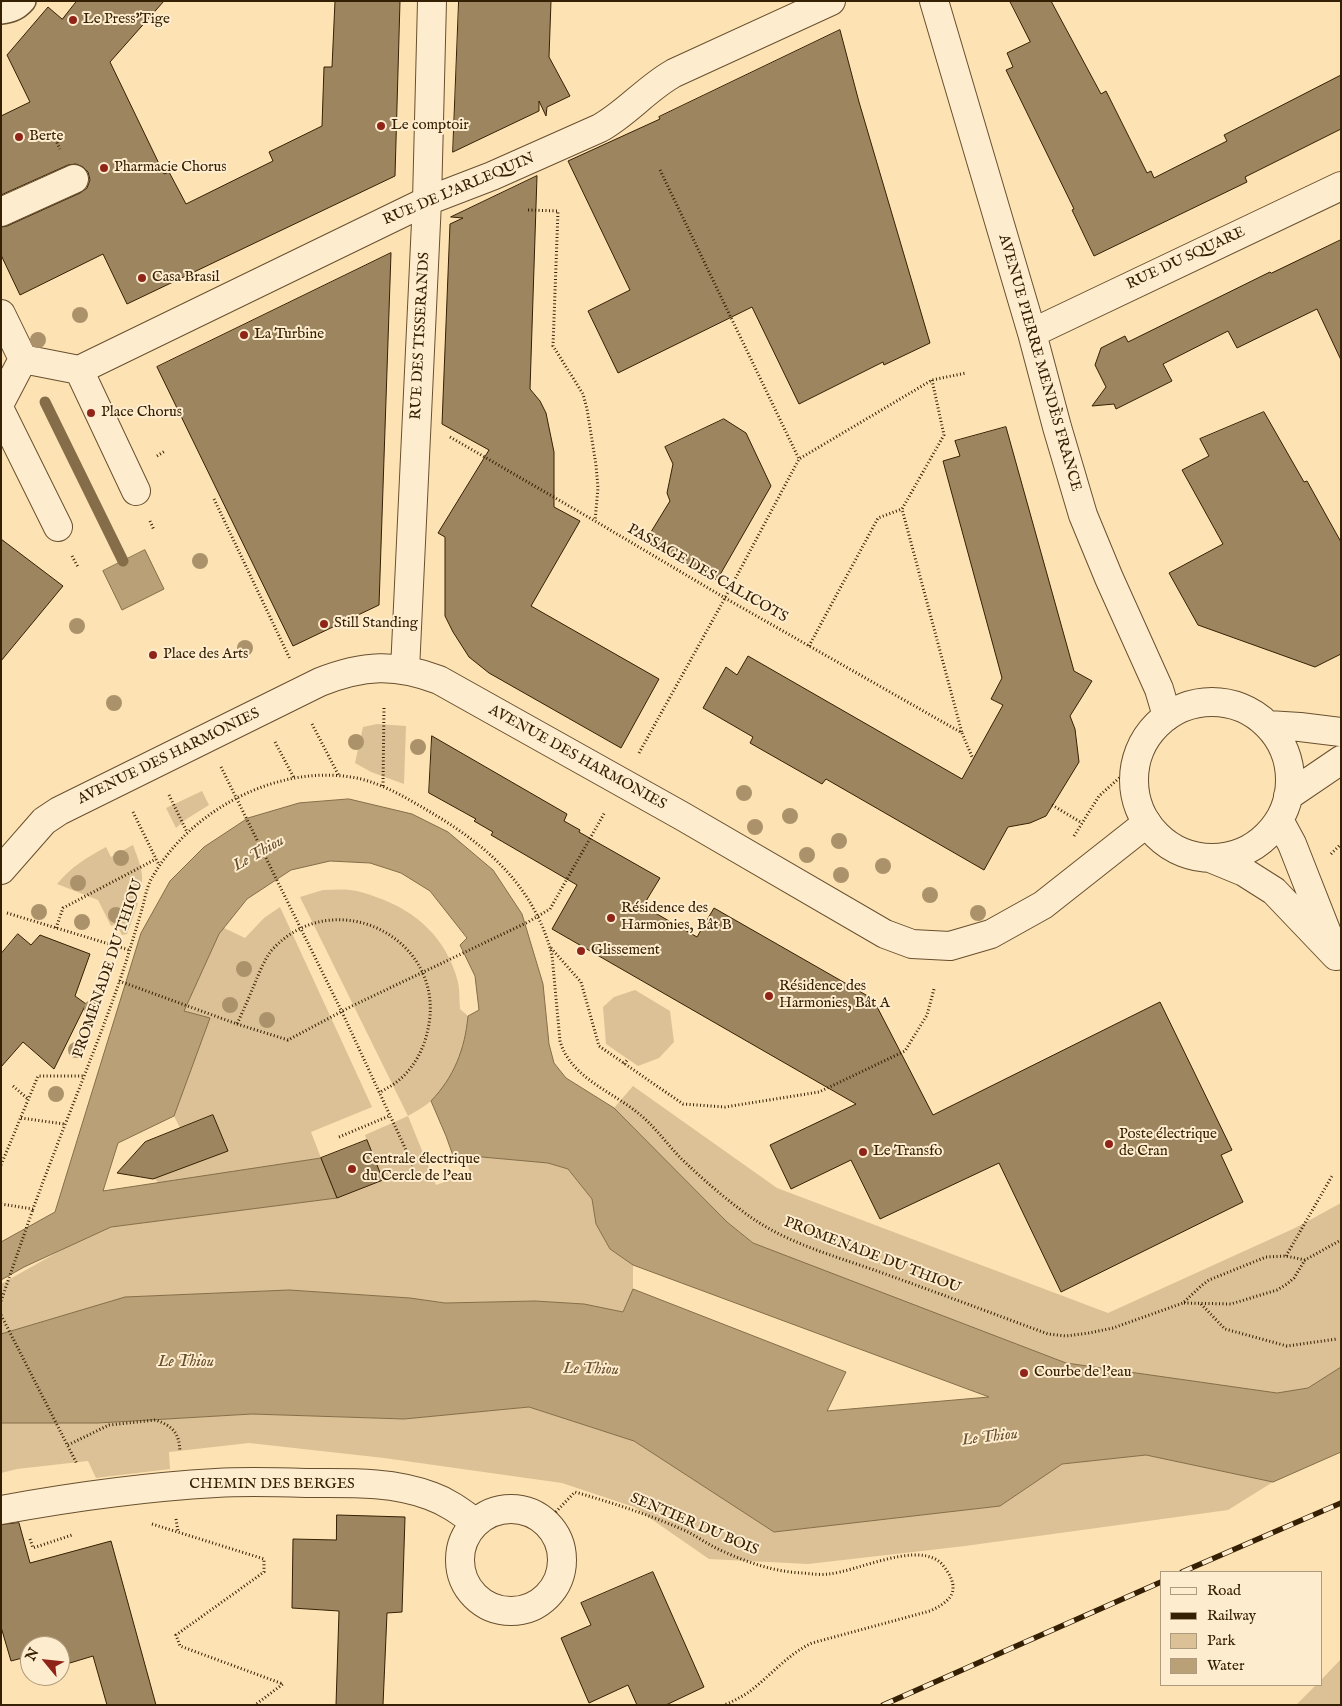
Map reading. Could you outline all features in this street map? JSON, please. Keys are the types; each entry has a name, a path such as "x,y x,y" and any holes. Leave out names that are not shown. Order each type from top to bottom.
{"street":[{"name":"RUE DES TISSERANDS","path":"405,670 427,202 432,1"},
{"name":"RUE DE L'ARLEQUIN","path":"79,370 427,202 492,176 600,128 612,122 654,85 674,72 832,1"},
{"name":"AVENUE PIERRE MENDÈS FRANCE","path":"934,1 1032,333 1083,515 1159,689 1167,716"},
{"path":"1,212 74,179"},
{"name":"RUE DU SQUARE","path":"1032,333 1341,186"},
{"path":"1,314 23,359"},
{"path":"23,359 79,370 136,491"},
{"path":"1,401 23,359"},
{"path":"1,412 58,527"},
{"name":"AVENUE DES HARMONIES","path":"1,870 44,821 59,811 320,682 342,673 361,669 385,668 424,674 439,680 885,934 912,944 950,946 991,934 1043,905 1147,823"},
{"path":"1209,702 1231,704 1251,712 1268,726 1282,746 1290,770 1284,808 1292,844 1338,962 1274,891 1244,872 1210,858 1191,855 1174,848 1159,837 1147,823 1138,804 1134,784 1136,763 1142,744 1153,729 1167,716 1187,706 1209,702"},
{"path":"1268,726 1300,727 1341,732"},
{"path":"1210,858 1230,856 1250,848 1266,836 1284,808 1341,760"},
{"name":"CHEMIN DES BERGES","path":"1,1510 91,1495 184,1485 241,1482 328,1483 388,1486 421,1493 449,1503 476,1523"},
{"path":"508,1509 522,1510 535,1514 546,1522 555,1533 561,1546 561,1574 555,1587 546,1598 535,1606 521,1610 495,1609 484,1604 471,1592 462,1576 460,1564 465,1538 472,1526 495,1511 508,1509"}],"lane":[{"path":"1,13 11,12 20,8 25,1"}],"path":[{"path":"660,170 799,458"},
{"path":"528,210 558,211 553,346 580,388 587,409 598,488 595,521"},
{"path":"119,982 288,1040 449,959 528,922 550,909 725,598 799,458 932,380 966,373"},
{"path":"809,646 878,518 902,510 944,435 932,380"},
{"name":"PASSAGE DES CALICOTS","path":"417,418 725,598 962,733"},
{"path":"214,500 293,667"},
{"path":"902,510 962,733 973,760"},
{"path":"254,597 259,594"},
{"path":"382,786 384,707"},
{"path":"312,724 339,777"},
{"path":"276,742 294,778"},
{"path":"218,762 342,1012 413,1165"},
{"path":"1072,840 1099,796 1136,763"},
{"name":"PROMENADE DU THIOU","path":"1,1301 64,1124 119,982 151,878 187,832 210,814 237,798 265,786 294,778 330,776 360,779 382,786 419,805 476,842 513,876 538,916 550,947 560,1041 563,1053 572,1065 588,1079 623,1101 647,1120 687,1165 741,1209 777,1232 820,1251 943,1294 1048,1334 1066,1336 1113,1328 1183,1303 1209,1280 1266,1257 1286,1256 1305,1260"},
{"path":"168,794 187,832"},
{"path":"1052,805 1082,823"},
{"path":"131,807 160,865"},
{"path":"56,929 63,908 156,859"},
{"path":"7,913 129,950"},
{"path":"237,1024 270,953 286,937 300,928 320,921 340,919 361,921 380,929 398,940 412,955 423,972 430,995 431,1019 426,1042 415,1063 399,1080 379,1093"},
{"path":"550,947 581,982 599,1046 683,1104 725,1107 819,1092 905,1051 927,1015 934,988"},
{"path":"624,1064 628,1059"},
{"path":"1,1165 38,1076 83,1076"},
{"path":"13,1086 28,1099"},
{"path":"339,1137 389,1116"},
{"path":"21,1118 64,1124"},
{"path":"1286,1256 1332,1176"},
{"path":"1,1204 33,1209"},
{"path":"1183,1303 1231,1304 1277,1290 1294,1278 1305,1260 1341,1240"},
{"path":"1201,1304 1225,1329 1287,1346 1337,1339"},
{"path":"1,1315 75,1461"},
{"path":"68,1445 109,1425 156,1420 168,1426 179,1438 184,1485"},
{"name":"SENTIER DU BOIS","path":"546,1522 576,1492 634,1510 686,1531 747,1562 773,1569 799,1573 830,1574 896,1557 920,1555 937,1560 948,1572 953,1587 948,1600 941,1606 930,1611 812,1643 801,1648 745,1695 724,1705"},
{"path":"151,1524 264,1559 264,1572 176,1635 180,1646 283,1684 255,1705"}],"green space":[{"path":"377,724 406,726 404,784 371,772 355,763 363,727"},
{"path":"202,791 209,805 176,828 166,808"},
{"path":"133,845 141,869 142,881 139,892 135,892 133,902 138,903 127,934 122,935 116,924 111,926 98,900 57,884 68,872 106,847 111,857"},
{"path":"323,890 360,892 405,910 438,940 453,967 459,985 460,1009 468,1016 462,1051 453,1073 440,1093 408,1116 300,897"},
{"path":"280,907 372,1107 311,1132 321,1158 159,1183 154,1178 228,1151 215,1120 211,1116 180,1128 174,1116 210,1018 184,1011 219,934 224,928 245,938 264,918"},
{"path":"635,990 670,1011 674,1042 659,1058 638,1066 606,1044 603,1007 614,997"},
{"path":"633,1086 777,1188 1108,1313 1295,1228 1341,1203 1341,1367 1308,1388 1277,1393 1066,1363 793,1259 753,1243 727,1222 614,1108"},
{"path":"408,1116 436,1185 470,1173 467,1161 482,1157 548,1163 568,1169 592,1199 596,1224 610,1249 633,1265 633,1289 623,1312 584,1304 535,1301 445,1303 410,1298 289,1290 125,1297 1,1334 1,1284 65,1248 111,1227 337,1198 382,1180 365,1135"},
{"path":"529,1407 634,1441 774,1532 1000,1506 1062,1464 1146,1455 1273,1482 1228,1510 965,1546 808,1564 709,1559 634,1507 562,1483 384,1458 249,1443 169,1452 170,1469 96,1478 88,1461 17,1469 1,1473 1,1423 98,1423 252,1414 404,1419"},
{"path":"1341,1659 1341,1705 1296,1705 1315,1686 1322,1686 1322,1679"}],"water":[{"path":"145,550 164,589 122,610 103,571"},
{"name":"Le Thiou","path":"349,799 412,814 448,832 493,870 522,914 543,984 549,1044 554,1063 566,1078 614,1108 727,1222 753,1243 1066,1363 1277,1393 1308,1388 1341,1367 1341,1452 1273,1482 1146,1455 1062,1464 1000,1506 774,1532 634,1441 529,1407 404,1419 252,1414 98,1423 1,1423 1,1334 125,1297 289,1290 410,1298 445,1303 535,1301 584,1304 623,1312 633,1289 846,1372 827,1411 989,1397 633,1265 610,1249 596,1224 592,1199 568,1169 548,1163 482,1157 456,1164 431,1101 446,1082 457,1062 464,1040 468,1016 479,1010 475,976 460,945 467,938 430,891 401,873 370,863 330,861 291,870 247,899 219,934 184,1011 210,1018 174,1116 118,1143 103,1191 321,1158 337,1198 111,1227 24,1267 1,1280 1,1242 55,1212 141,933 170,881 204,847 248,818 299,803"}],"building":[{"path":"77,1 164,1 110,62 164,174 169,172 186,204 273,161 269,152 322,126 324,67 332,67 335,1 400,1 395,176 127,304 103,254 20,295 1,255 1,227 80,193 87,188 90,180 88,172 83,167 76,164 68,165 1,195 1,116 30,102 7,55 48,7 62,19"},
{"path":"459,1 551,1 549,57 570,96 547,107 546,116 539,101 539,111 453,152"},
{"path":"1010,1 1051,1 1101,94 1106,91 1147,173 1151,171 1154,178 1227,141 1224,135 1341,75 1341,129 1245,177 1247,182 1094,256 1072,210 1074,209 1006,70 1013,67 1007,53 1030,42"},
{"path":"840,30 859,102 930,343 884,365 883,362 799,404 752,307 618,373 588,311 630,290 568,161 660,119 659,117"},
{"path":"537,176 530,389 540,401 546,413 554,452 554,507 580,521 531,606 659,679 621,748 489,673 469,657 445,616 445,537 438,533 489,450 442,424 450,224 463,218 451,217"},
{"path":"1341,240 1341,360 1317,309 1237,348 1228,331 1163,364 1172,381 1116,409 1114,404 1092,406 1106,387 1095,365 1101,348 1125,336 1128,342 1270,272"},
{"path":"391,253 379,605 293,646 157,367"},
{"path":"1264,412 1304,482 1307,481 1341,542 1341,654 1315,667 1198,625 1169,573 1223,544 1182,470 1209,456 1200,439"},
{"path":"724,419 746,433 771,486 717,580 646,540 670,501 667,493 673,464 665,447"},
{"path":"1006,427 1074,671 1092,681 1070,716 1075,729 1079,762 1046,816 1030,823 1008,827 984,870 826,779 822,784 750,743 753,737 703,708 726,667 737,675 748,656 962,779 1003,705 991,699 1002,678 943,461 960,456 955,441"},
{"path":"1,539 63,586 1,661"},
{"path":"432,736 567,814 564,821 580,830 579,832 660,878 643,906 697,937 714,908 873,999 933,1115 1160,1002 1232,1150 1221,1155 1243,1202 1061,1292 999,1163 880,1219 851,1160 791,1189 770,1145 856,1104 552,929 577,885 491,835 493,832 474,821 476,819 429,793"},
{"path":"18,934 31,945 40,935 90,954 75,996 86,1004 54,1069 23,1042 1,1067 1,954"},
{"path":"213,1115 228,1151 153,1179 117,1173 145,1142"},
{"name":"Centrale électrique du Cercle de l'eau","path":"367,1140 383,1180 337,1198 321,1158"},
{"path":"337,1515 405,1517 402,1612 387,1613 383,1705 336,1705 339,1611 292,1608 293,1539 336,1540"},
{"path":"19,1523 30,1563 111,1541 156,1705 107,1705 93,1656 70,1663 70,1636 20,1636 20,1659 11,1661 1,1627 1,1525"},
{"path":"653,1572 704,1687 666,1705 637,1705 628,1685 589,1703 561,1638 591,1625 581,1603"}],"waterway":[{"path":"45,402 123,561"}],"railway":[{"path":"1184,1571 1341,1503"},
{"path":"883,1705 1160,1582"}],"place":[{"name":"Le Press'Tige","path":"73,20"},
{"name":"Le comptoir","path":"381,126"},
{"name":"Berte","path":"19,137"},
{"name":"Pharmacie Chorus","path":"104,168"},
{"name":"Casa Brasil","path":"142,278"},
{"name":"La Turbine","path":"244,335"},
{"name":"Place Chorus","path":"91,413"},
{"name":"Still Standing","path":"324,624"},
{"name":"Place des Arts","path":"153,655"},
{"name":"Résidence des Harmonies, Bât B","path":"611,918"},
{"name":"Glissement","path":"581,951"},
{"name":"Résidence des Harmonies, Bât A","path":"769,996"},
{"name":"Poste électrique de Cran","path":"1109,1144"},
{"name":"Le Transfo","path":"863,1152"},
{"name":"Centrale électrique du Cercle de l'eau","path":"352,1169"},
{"name":"Courbe de l'eau","path":"1024,1373"}]}
